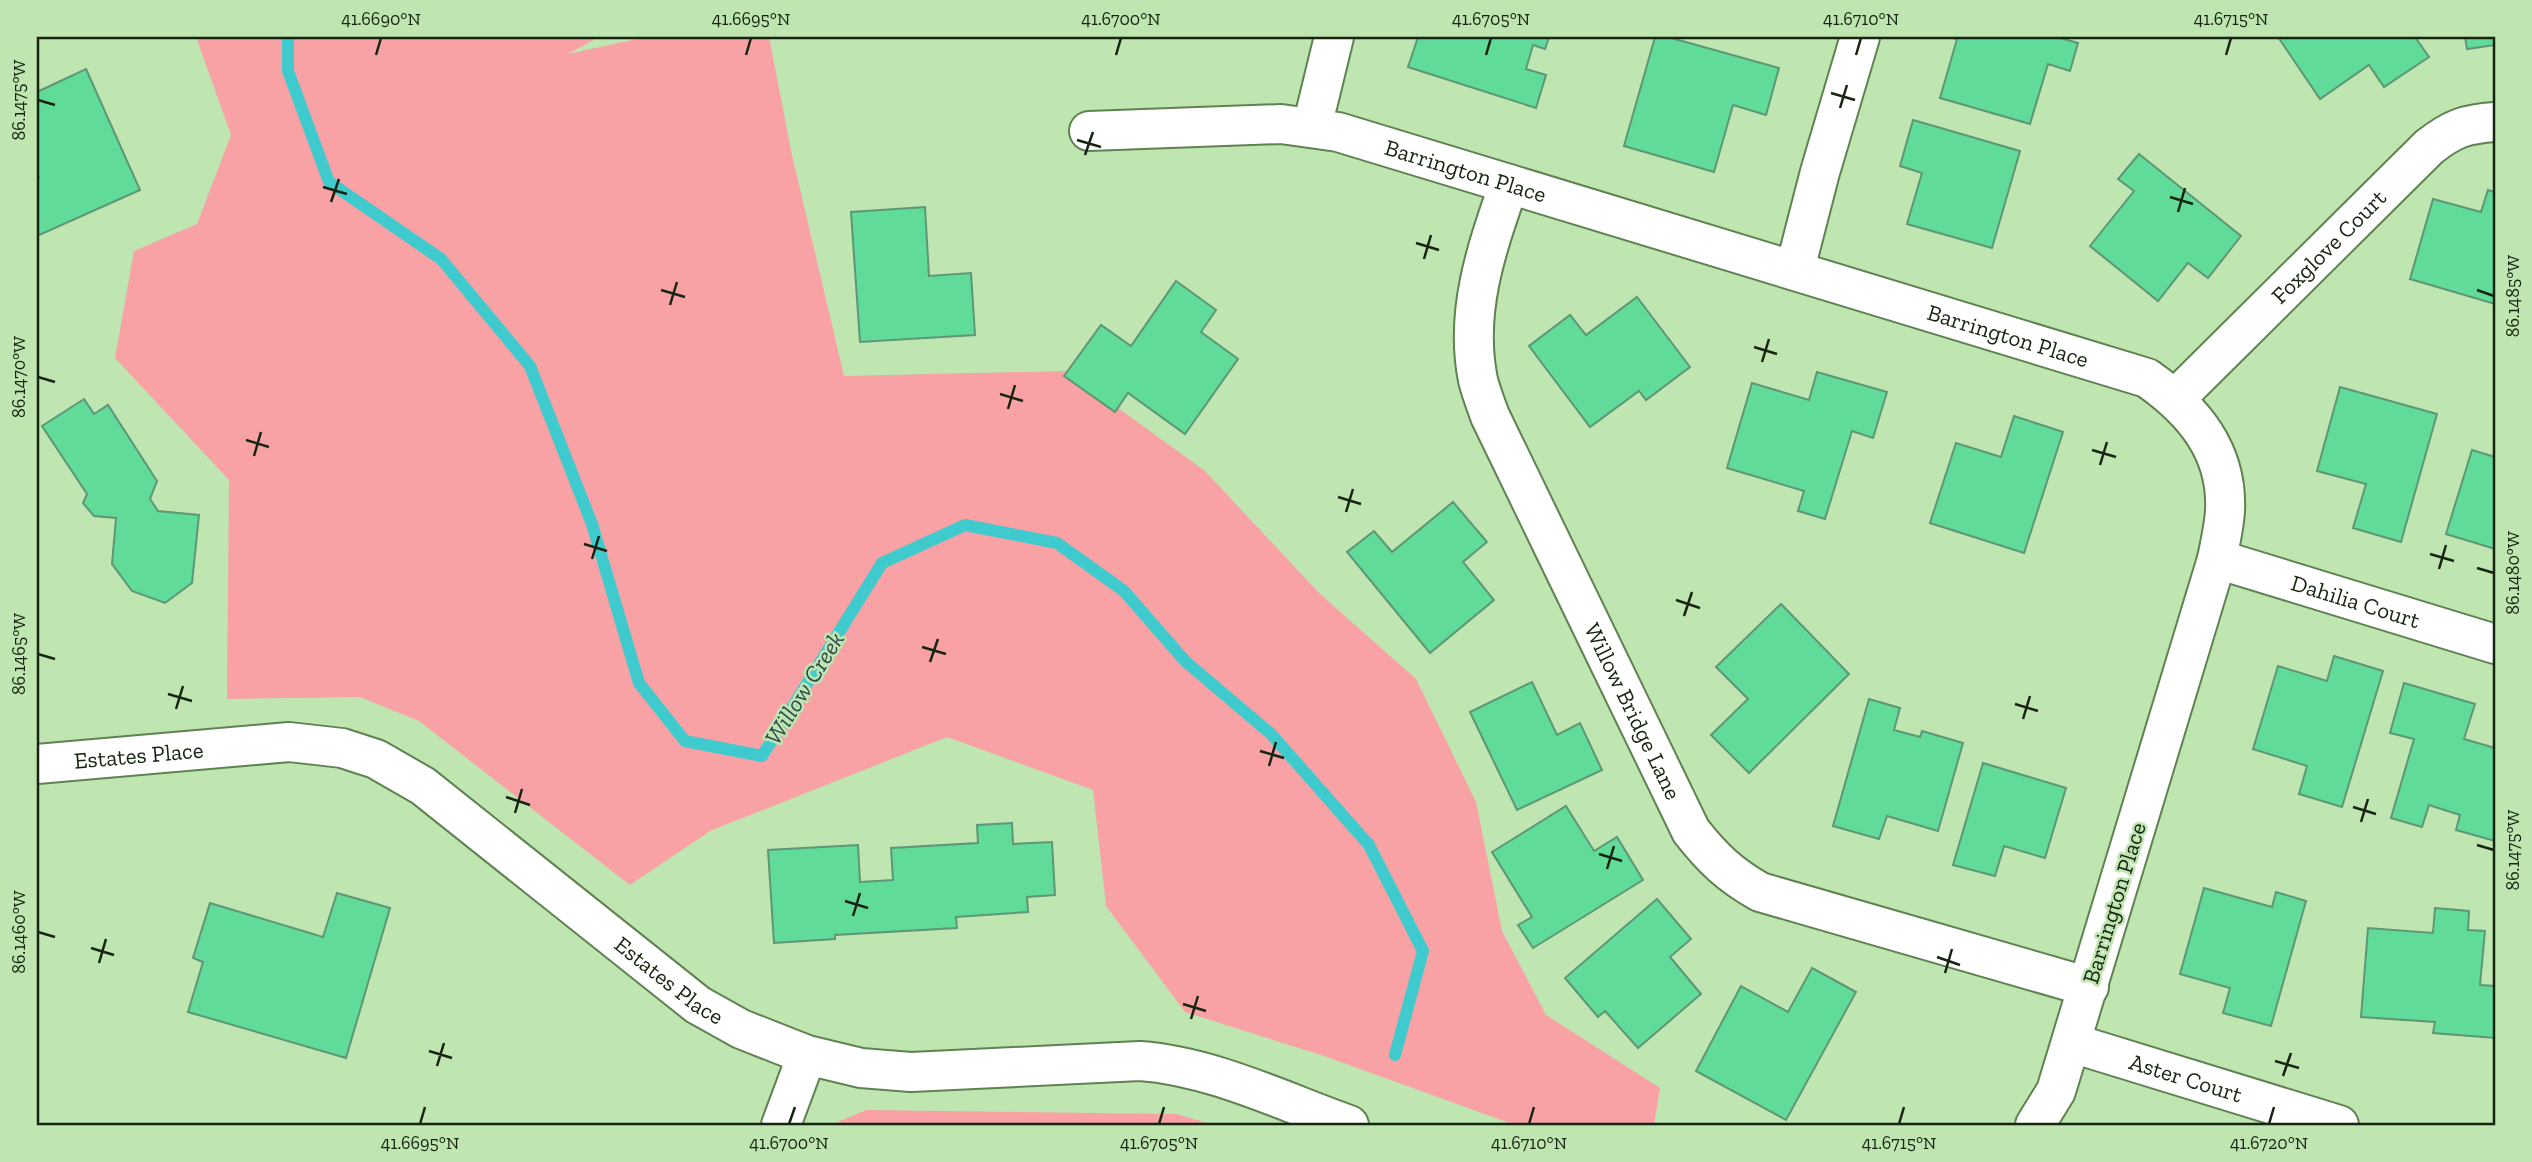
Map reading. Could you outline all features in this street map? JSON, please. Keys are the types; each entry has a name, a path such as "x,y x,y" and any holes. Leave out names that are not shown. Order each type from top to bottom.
{"street":[{"path":"1311,127 1334,37"},
{"path":"1795,269 1860,37"},
{"name":"Foxglove Court","path":"2176,398 2429,147 2448,132 2470,124 2495,122"},
{"name":"Barrington Place","path":"1088,131 1281,124 1338,132 2147,378 2176,398 2202,427 2216,453 2225,496 2225,514 2217,559 2072,1043 2056,1091 2035,1125"},
{"name":"Willow Bridge Lane","path":"1509,184 1477,285 1473,323 1478,380 1490,416 1691,831 1710,856 1733,877 1760,892 2089,987"},
{"name":"Dahilia Court","path":"2217,559 2495,644"},
{"name":"Estates Place","path":"37,764 289,742 342,748 376,759 423,786 698,1004 741,1030 807,1055 861,1068 911,1072 1140,1061 1171,1063 1201,1071 1349,1125"},
{"name":"Aster Court","path":"2072,1043 2339,1125"},
{"path":"782,1125 807,1055"}],"shaded area":[{"path":"196,37 599,37 568,54 646,37 769,37 792,155 844,376 1067,371 1205,471 1319,593 1416,679 1476,802 1502,931 1546,1015 1660,1088 1654,1125 1515,1125 1324,1056 1185,1012 1106,906 1093,790 947,737 710,831 630,885 419,721 360,697 227,699 229,480 115,358 134,251 197,224 231,135"},
{"path":"866,1110 1177,1114 1213,1125 837,1125 838,1122"}],"building":[{"path":"1418,37 1549,37 1545,49 1533,45 1526,69 1546,75 1536,108 1408,67"},
{"path":"1655,37 1668,37 1779,68 1766,115 1733,105 1714,172 1624,146"},
{"path":"1948,37 2057,37 2078,43 2070,71 2048,64 2030,124 1940,98 1957,39"},
{"path":"2278,37 2415,37 2429,57 2384,87 2369,65 2320,99"},
{"path":"2465,37 2495,37 2495,45 2467,49"},
{"path":"86,69 140,190 37,236 37,92"},
{"path":"1913,120 2020,151 1992,248 1907,224 1922,173 1900,166"},
{"path":"2139,154 2241,236 2208,278 2188,263 2158,301 2090,246 2134,191 2118,179"},
{"path":"2488,190 2495,192 2495,304 2410,279 2433,199 2481,212"},
{"path":"925,207 929,276 971,273 975,335 860,342 851,212"},
{"path":"1176,281 1216,310 1201,332 1238,359 1185,434 1128,393 1115,412 1064,376 1101,325 1131,346"},
{"path":"1637,297 1690,367 1646,400 1639,391 1590,427 1529,346 1570,315 1586,335"},
{"path":"1817,372 1887,392 1873,438 1852,431 1825,519 1798,511 1804,491 1727,468 1752,383 1809,400"},
{"path":"2340,387 2437,414 2401,542 2353,528 2366,484 2317,471"},
{"path":"84,399 94,414 108,405 157,481 150,499 158,511 199,515 192,583 165,603 132,591 112,564 116,518 94,516 83,503 87,494 42,426"},
{"path":"2014,416 2063,432 2024,553 1930,523 1956,443 2001,457"},
{"path":"2472,450 2495,457 2495,549 2446,534"},
{"path":"1453,502 1487,542 1463,562 1494,600 1430,653 1347,552 1374,531 1392,552"},
{"path":"1781,604 1849,674 1749,773 1711,735 1748,699 1716,667"},
{"path":"2334,656 2383,671 2342,807 2299,794 2307,766 2253,749 2278,666 2327,681"},
{"path":"1532,682 1557,735 1580,723 1602,770 1517,810 1470,712"},
{"path":"2404,683 2475,704 2464,739 2495,748 2495,841 2456,830 2460,815 2429,805 2422,827 2391,818 2414,739 2390,733"},
{"path":"1869,699 1900,708 1894,730 1920,737 1922,731 1963,743 1938,831 1887,816 1879,839 1833,826"},
{"path":"1983,763 2066,788 2045,858 2004,846 1995,876 1953,865"},
{"path":"1566,806 1594,851 1617,837 1643,880 1533,948 1518,925 1532,917 1492,852"},
{"path":"1012,823 1013,844 1052,842 1055,895 1027,897 1028,912 956,917 957,928 835,935 835,939 774,943 768,850 858,845 860,882 893,880 891,848 978,843 977,825"},
{"path":"2204,888 2272,907 2276,892 2306,901 2271,1026 2223,1013 2230,988 2180,974"},
{"path":"337,893 390,908 346,1058 188,1012 203,962 193,958 210,903 323,937"},
{"path":"1657,899 1691,939 1670,957 1701,994 1638,1048 1605,1011 1598,1017 1565,978"},
{"path":"2435,908 2469,911 2468,930 2485,931 2480,985 2495,986 2495,1038 2433,1033 2435,1022 2361,1017 2368,928 2433,933"},
{"path":"1812,968 1856,992 1786,1120 1696,1071 1741,986 1788,1012"}],"waterway":[{"name":"Willow Creek","path":"288,37 288,71 329,182 441,259 530,366 592,524 639,683 685,741 762,756 882,563 965,525 1057,543 1124,591 1185,661 1271,734 1369,845 1423,951 1395,1055"}]}
